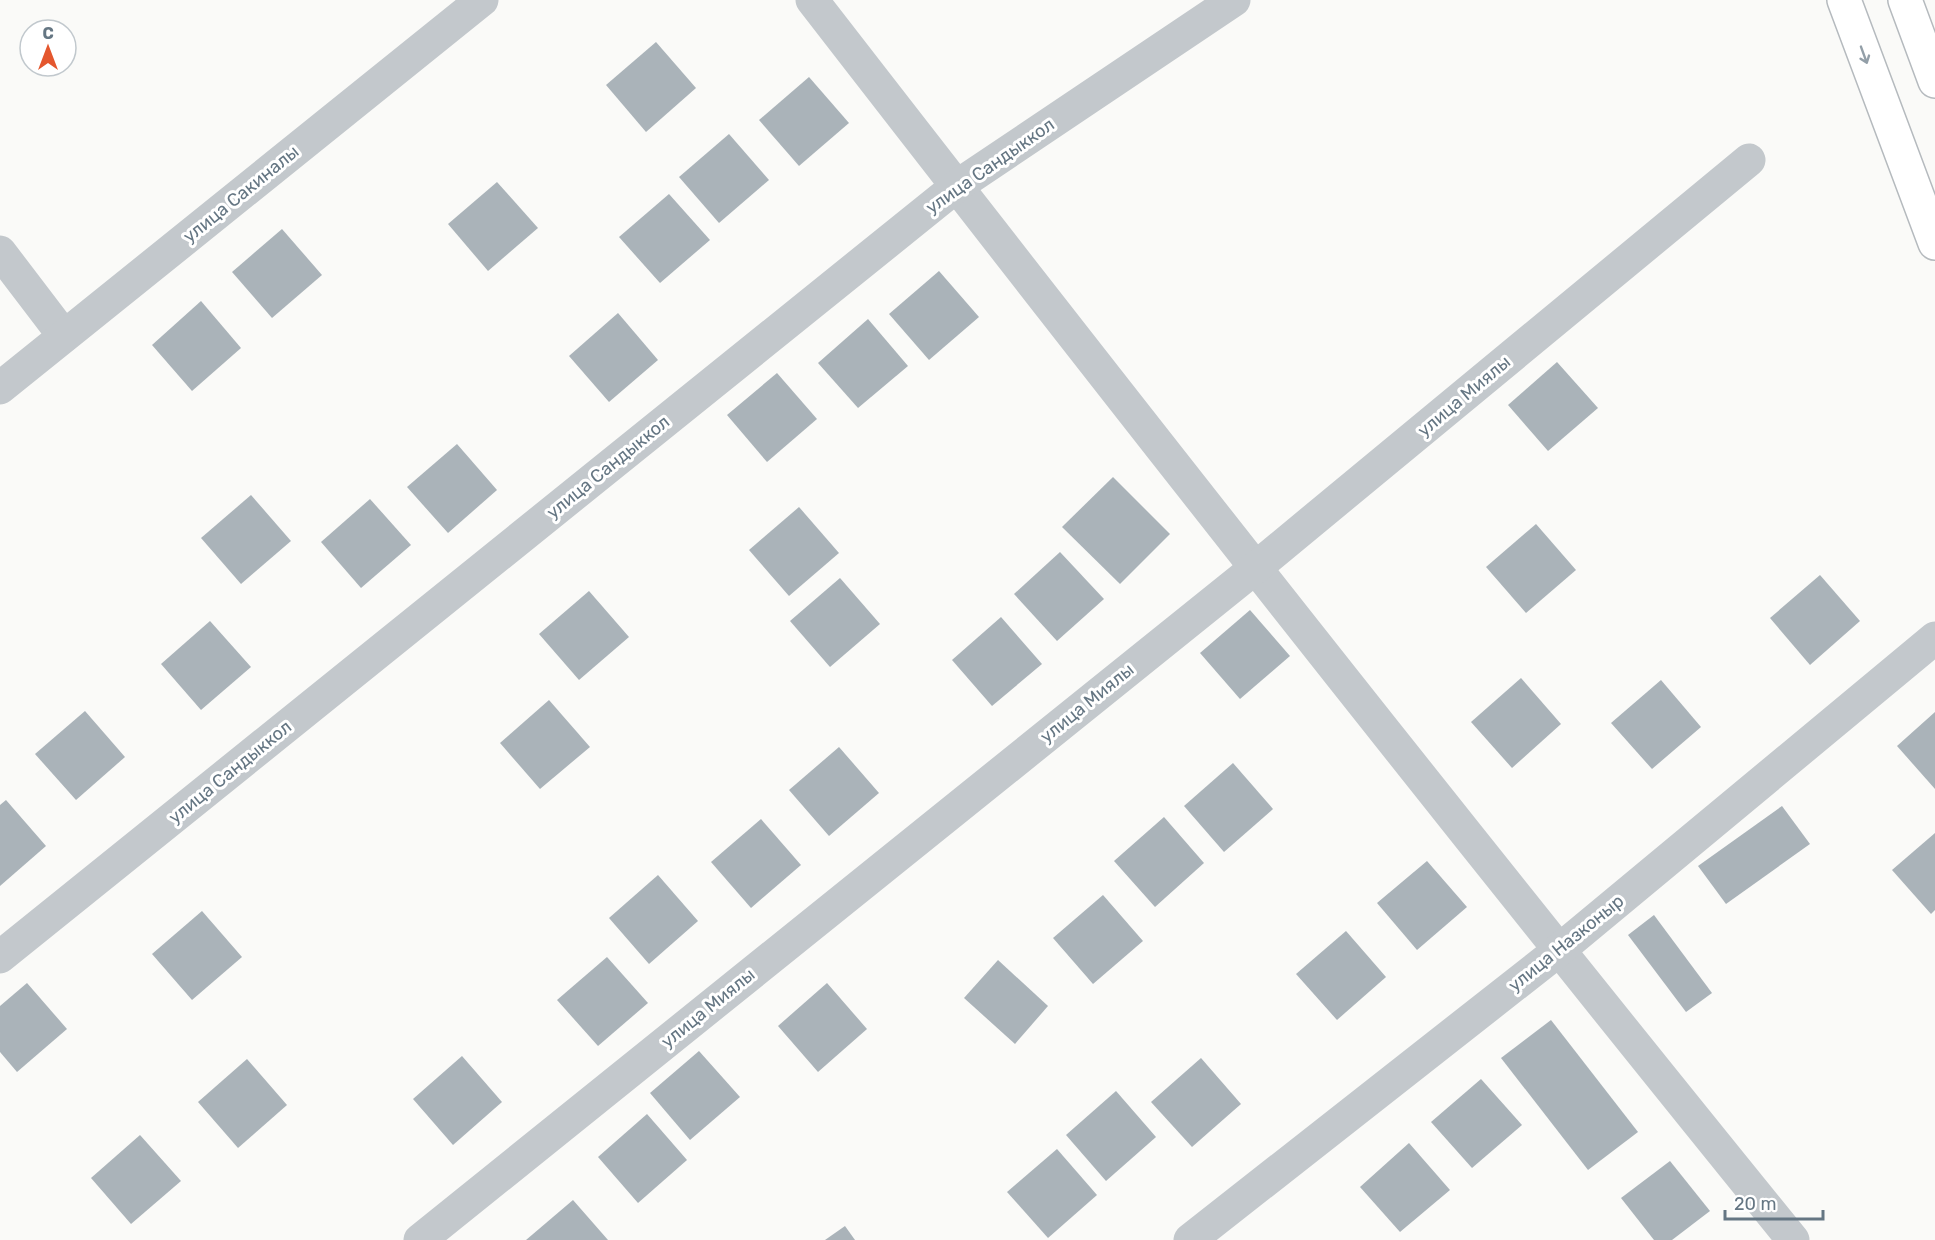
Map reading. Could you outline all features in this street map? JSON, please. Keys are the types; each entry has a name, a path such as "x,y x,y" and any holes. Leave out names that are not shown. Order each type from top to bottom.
{"main road":[{"path":"1844,0 1935,243"},
{"path":"1905,0 1935,81"}],"street":[{"name":"улица Сакиналы","path":"0,388 482,0"},
{"path":"812,0 1254,568 1558,951 1793,1240"},
{"name":"улица Сандыккол","path":"0,957 957,186 1234,0"},
{"name":"улица Миялы","path":"420,1240 1254,568 1749,160"},
{"path":"0,252 64,336"},
{"name":"улица Назконыр","path":"1190,1240 1558,951 1935,638"}],"building":[{"path":"656,42 696,88 646,132 606,85"},
{"path":"809,77 849,123 799,166 759,120"},
{"path":"729,134 769,180 719,223 679,177"},
{"path":"497,182 538,228 488,271 448,224"},
{"path":"669,194 710,240 660,283 619,237"},
{"path":"282,229 322,275 272,318 232,272"},
{"path":"939,271 979,317 929,360 889,314"},
{"path":"201,301 241,348 192,391 152,345"},
{"path":"618,313 658,360 609,402 569,356"},
{"path":"868,319 908,366 858,408 818,363"},
{"path":"1557,362 1598,408 1548,451 1508,405"},
{"path":"777,373 817,419 767,462 727,415"},
{"path":"457,444 497,490 448,533 407,487"},
{"path":"1113,477 1170,534 1120,584 1062,527"},
{"path":"251,495 291,541 241,584 201,538"},
{"path":"370,499 411,545 361,588 321,542"},
{"path":"799,507 839,553 789,596 749,550"},
{"path":"1536,524 1576,570 1526,613 1486,567"},
{"path":"1060,552 1104,599 1057,641 1014,594"},
{"path":"1820,575 1860,621 1810,665 1770,618"},
{"path":"840,578 880,624 830,667 790,621"},
{"path":"589,591 629,637 579,680 539,634"},
{"path":"1250,610 1290,656 1240,699 1200,653"},
{"path":"1001,617 1042,664 992,706 952,660"},
{"path":"210,621 251,667 201,710 161,664"},
{"path":"1521,678 1561,724 1512,768 1471,722"},
{"path":"1661,680 1701,727 1652,769 1611,723"},
{"path":"549,700 590,747 540,789 500,743"},
{"path":"85,711 125,757 76,800 35,754"},
{"path":"1935,712 1935,789 1897,746"},
{"path":"839,747 879,793 829,836 789,790"},
{"path":"1233,763 1273,809 1224,852 1184,806"},
{"path":"6,800 46,846 0,886 0,805"},
{"path":"1782,806 1810,844 1726,904 1698,866"},
{"path":"1164,817 1204,863 1155,907 1114,861"},
{"path":"761,819 801,865 751,908 711,862"},
{"path":"1935,833 1935,910 1931,914 1892,870"},
{"path":"1427,861 1467,907 1417,950 1377,903"},
{"path":"658,875 698,921 649,964 609,918"},
{"path":"1103,895 1143,941 1093,984 1053,938"},
{"path":"202,911 242,957 192,1000 152,954"},
{"path":"1654,915 1712,993 1686,1012 1628,935"},
{"path":"1346,931 1386,977 1337,1020 1296,974"},
{"path":"607,957 648,1003 598,1046 557,1000"},
{"path":"998,960 1048,1006 1015,1044 964,998"},
{"path":"27,983 67,1029 17,1072 0,1052 0,1006"},
{"path":"827,983 867,1029 818,1072 778,1026"},
{"path":"1551,1020 1638,1132 1588,1170 1501,1058"},
{"path":"699,1051 740,1097 690,1140 650,1093"},
{"path":"462,1056 502,1102 453,1145 413,1099"},
{"path":"1201,1058 1241,1104 1192,1147 1151,1102"},
{"path":"247,1059 287,1105 238,1148 198,1102"},
{"path":"1481,1079 1522,1125 1472,1168 1431,1122"},
{"path":"1116,1091 1156,1137 1106,1181 1066,1135"},
{"path":"647,1114 687,1160 638,1203 598,1157"},
{"path":"140,1135 181,1181 131,1224 91,1178"},
{"path":"1409,1143 1450,1190 1400,1232 1360,1187"},
{"path":"1057,1149 1097,1195 1048,1238 1007,1192"},
{"path":"1670,1161 1710,1211 1672,1240 1654,1240 1621,1198"},
{"path":"573,1200 608,1240 526,1240"},
{"path":"845,1226 855,1240 825,1240"}]}
